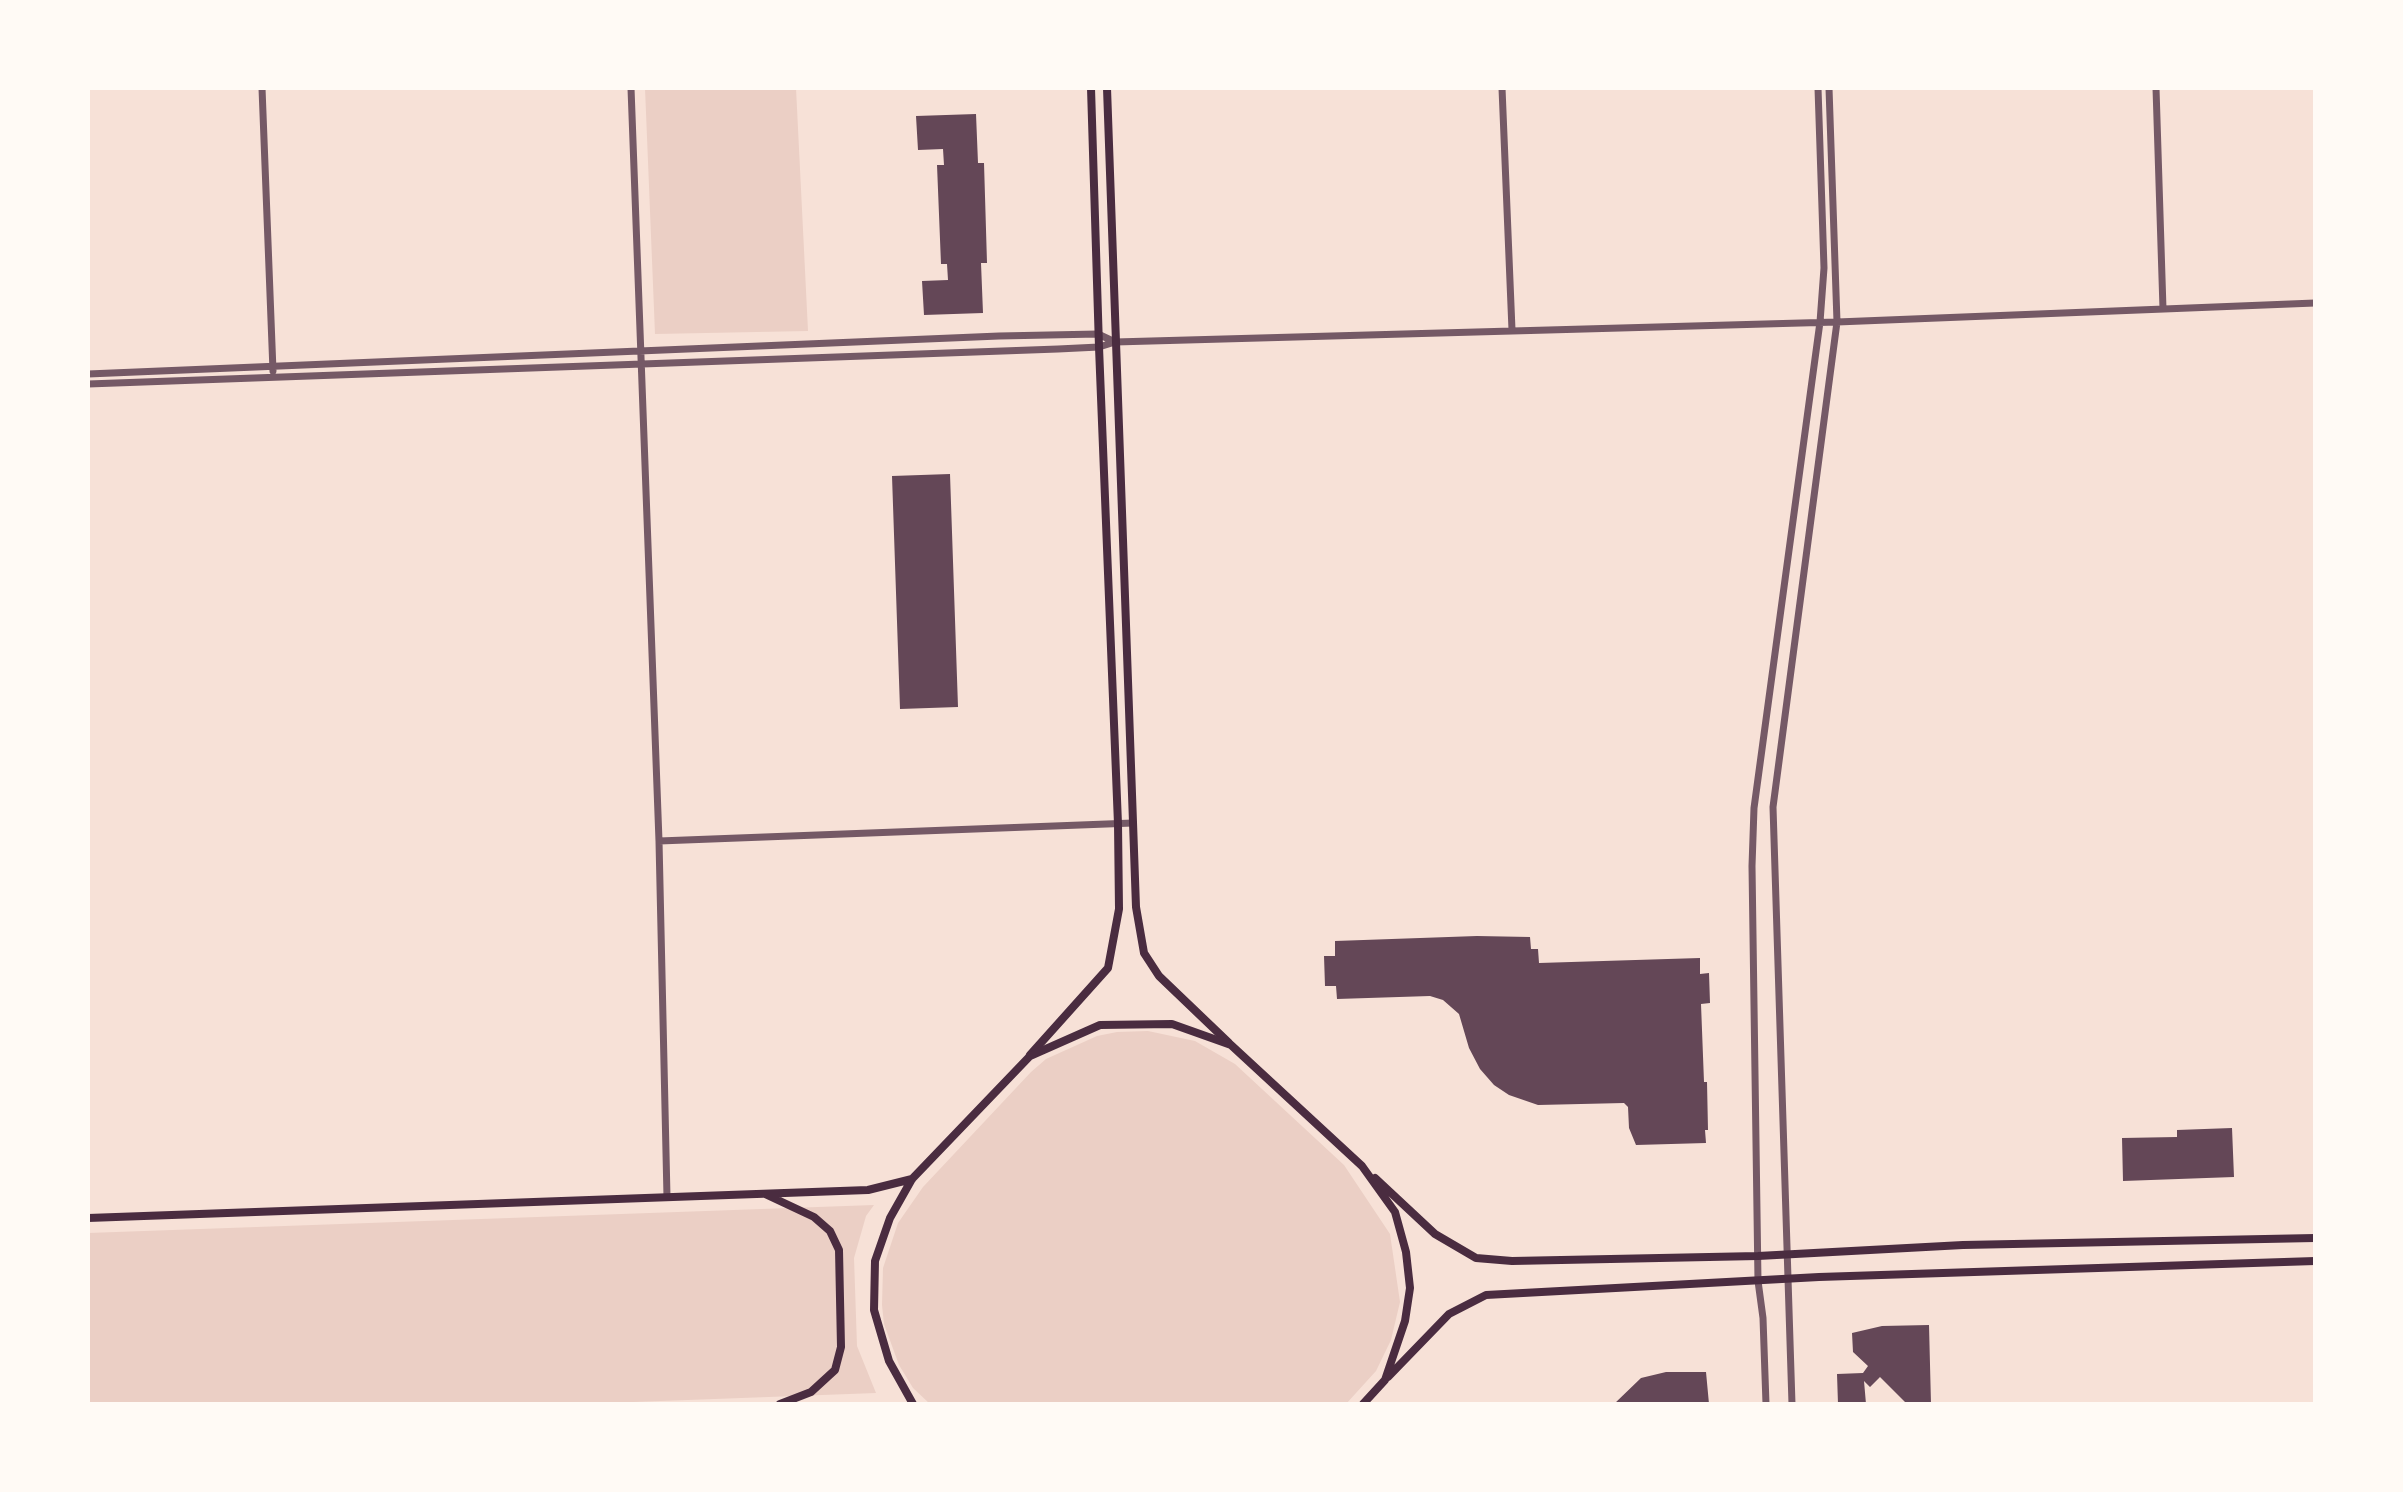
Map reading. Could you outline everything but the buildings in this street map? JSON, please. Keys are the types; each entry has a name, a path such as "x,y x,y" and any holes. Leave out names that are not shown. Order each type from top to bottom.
{"main road":[{"path":"913,1404 889,1361 874,1310 875,1261 890,1218 912,1179 1030,1056 1108,968 1119,909 1091,88"},
{"path":"1107,88 1136,907 1144,953 1159,976 1231,1045 1435,1234 1476,1258 1512,1261 1758,1256 1963,1245 2315,1238"},
{"path":"1030,1056 1100,1025 1172,1024 1231,1045"},
{"path":"1362,1166 1395,1212 1406,1252 1410,1288 1405,1321 1385,1380"},
{"path":"88,1218 868,1190 912,1179"},
{"path":"764,1194 814,1217 830,1231 839,1250 841,1347 835,1370 811,1392 780,1404"},
{"path":"1363,1404 1449,1314 1486,1295 1758,1281 2315,1261"}],"street":[{"path":"262,88 273,377"},
{"path":"631,88 659,841 667,1197"},
{"path":"1502,88 1512,330"},
{"path":"1766,1404 1763,1318 1758,1281 1752,866 1754,808 1820,322 1824,268 1818,88"},
{"path":"1792,1404 1773,807 1837,322 1829,88"},
{"path":"2156,88 2163,309"},
{"path":"88,384 1099,347 1115,342 1837,322 2315,303"},
{"path":"88,374 1098,334 1115,342"},
{"path":"659,841 1133,823"}],"shaded area":[{"path":"645,88 796,88 808,331 655,334"},
{"path":"1148,1031 1195,1041 1235,1064 1344,1165 1390,1234 1400,1302 1391,1340 1376,1371 1346,1404 930,1404 913,1388 899,1365 884,1324 883,1268 898,1223 923,1187 1046,1059 1097,1036"},
{"path":"874,1205 866,1216 854,1258 857,1346 876,1393 580,1404 88,1404 88,1233"}]}
